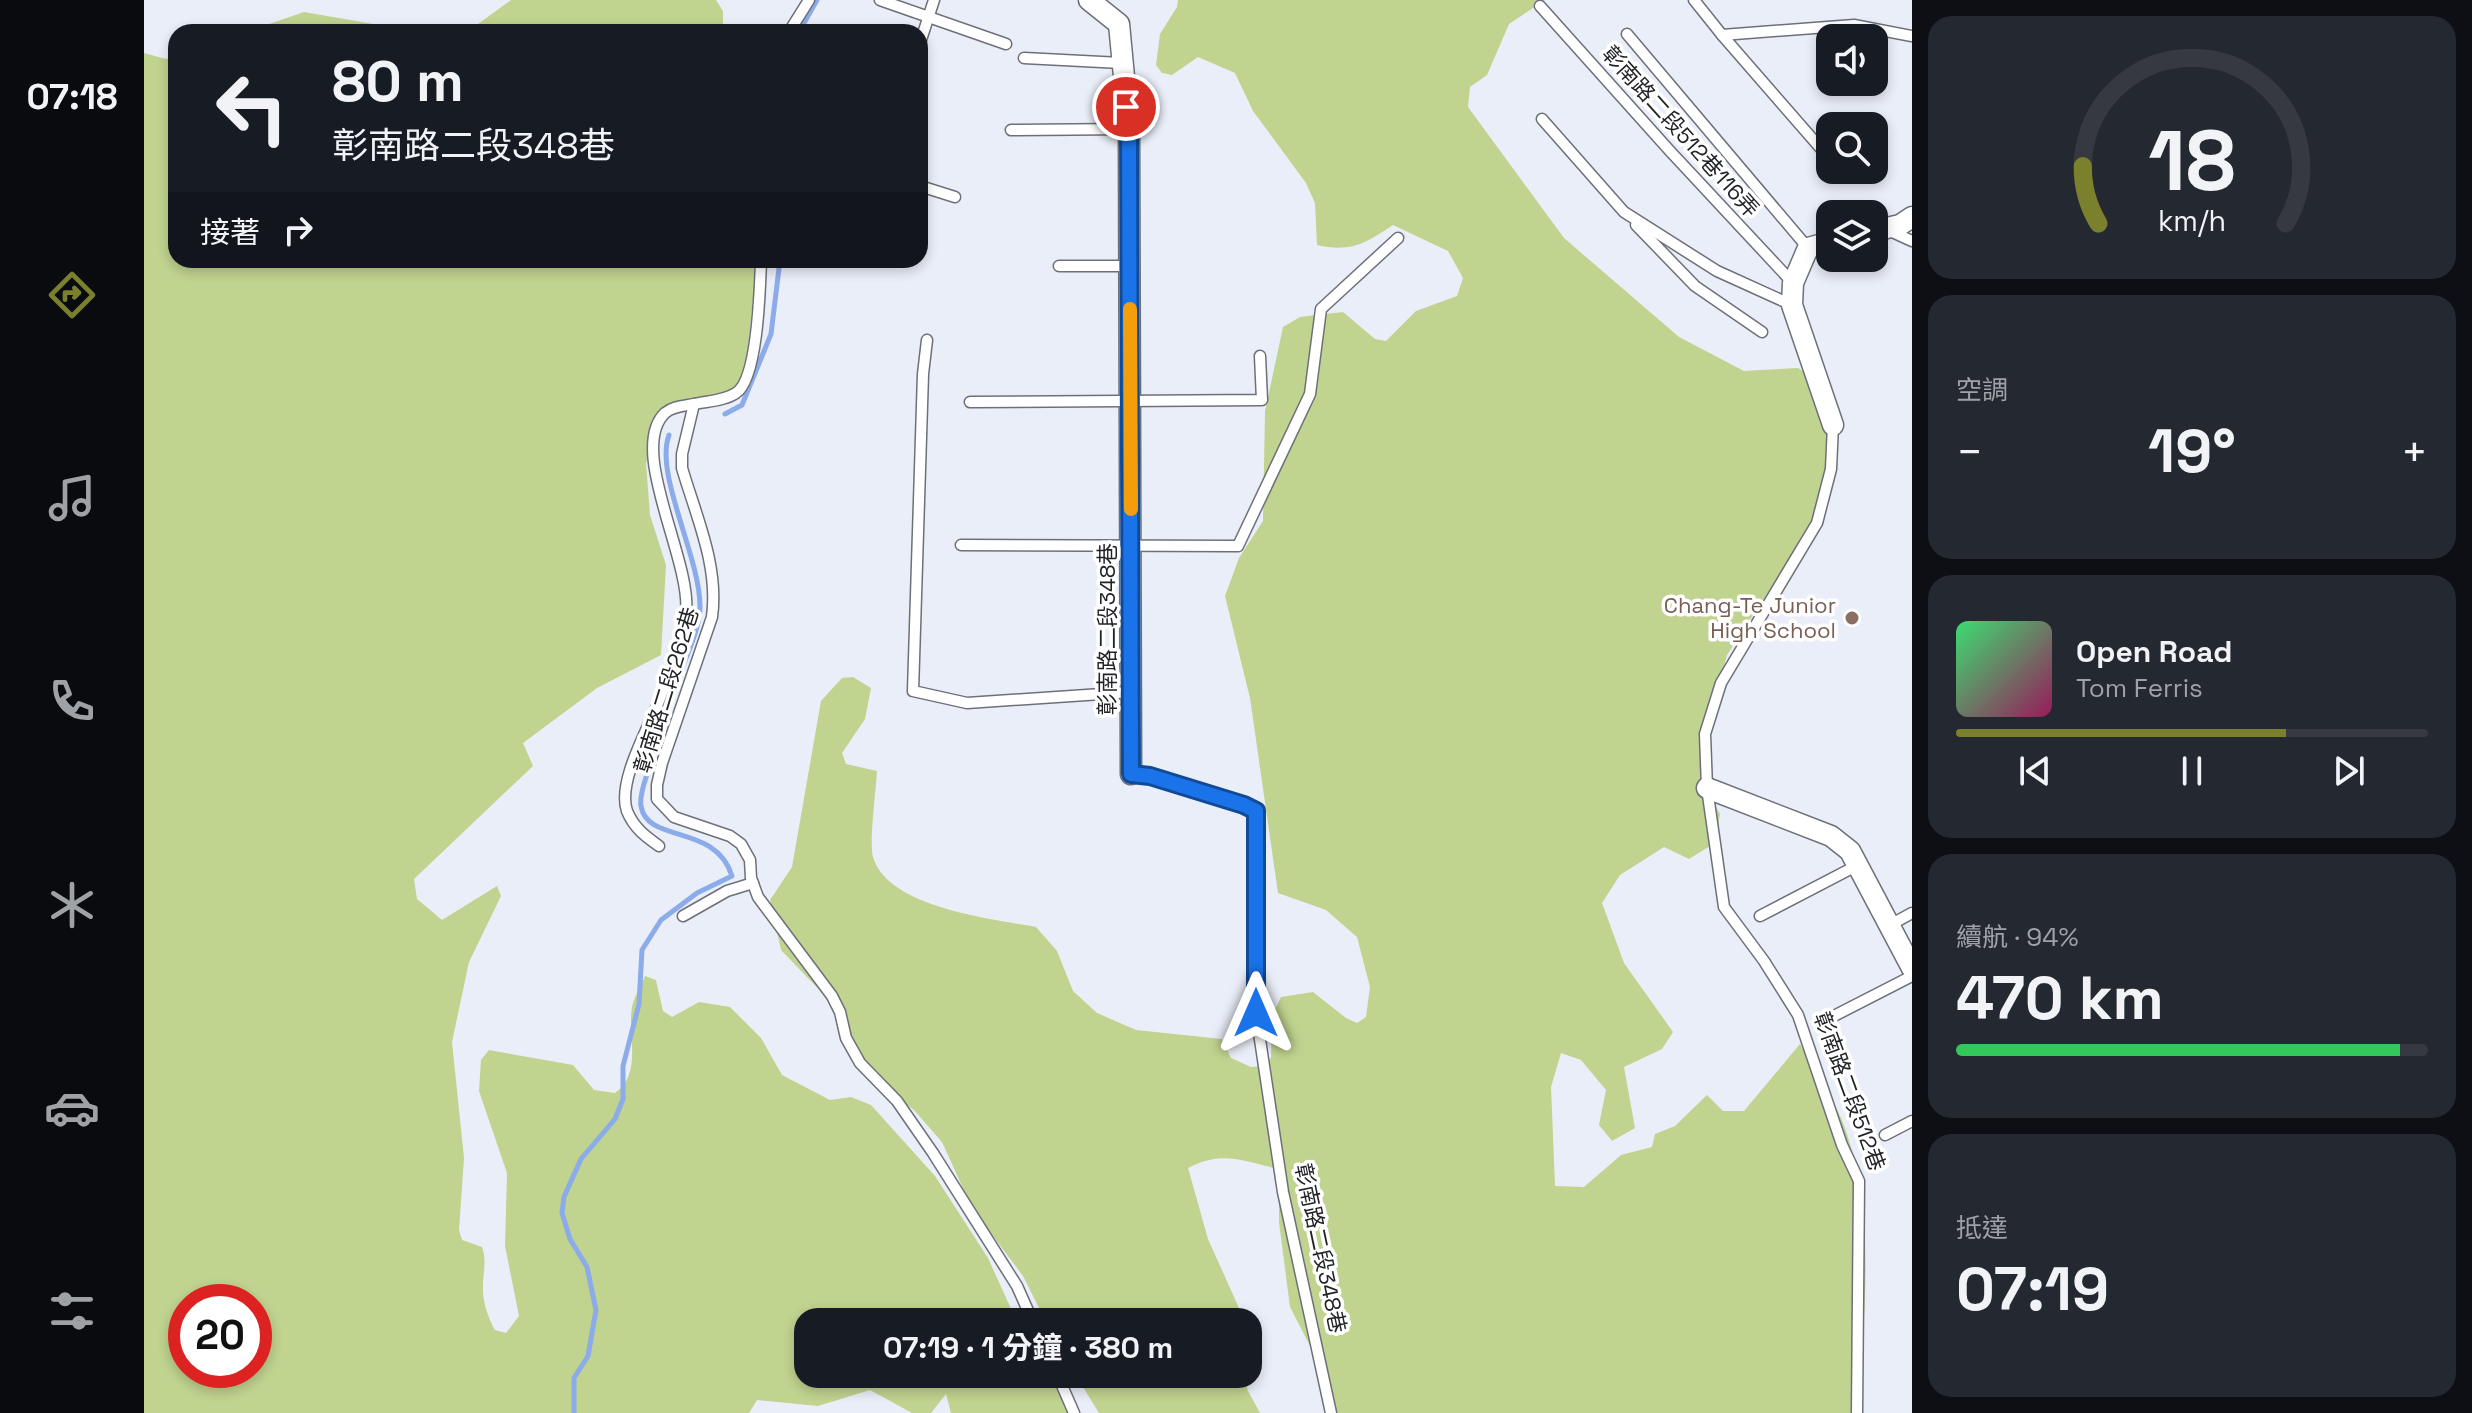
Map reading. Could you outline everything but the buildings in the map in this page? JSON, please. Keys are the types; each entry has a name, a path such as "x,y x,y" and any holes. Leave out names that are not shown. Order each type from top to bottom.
{"street":[{"name":"彰南路二段348巷","path":"1089,0 1119,24 1129,129 1131,774"},
{"path":"1888,227 1900,225 1912,217"},
{"path":"1808,248 1816,246"},
{"name":"彰南路二段512巷","path":"1808,248 1793,283 1792,305 1833,425"},
{"path":"1707,788 1831,836 1850,851 1912,968"}],"lane":[{"path":"794,24 809,0"},
{"path":"880,0 1006,44"},
{"path":"926,24 934,0"},
{"path":"1694,0 1816,143"},
{"name":"彰南路二段512巷116弄","path":"1540,6 1793,283"},
{"path":"1722,35 1854,25 1912,36"},
{"path":"1627,34 1808,248"},
{"path":"1024,58 1121,63"},
{"path":"1542,119 1695,286 1762,332"},
{"path":"1011,130 1129,129"},
{"path":"928,189 955,197"},
{"path":"1624,212 1717,271 1792,305"},
{"path":"1888,232 1912,241"},
{"path":"961,545 1238,546 1310,394 1321,309 1398,238"},
{"path":"1059,266 1130,266"},
{"path":"659,846 636,829 626,808 630,772 660,697 686,612 683,580 652,461 651,439 663,415 671,409 723,399 738,392 745,383 755,330 760,268"},
{"path":"927,340 923,374 913,691 967,703 1131,692"},
{"path":"970,402 1262,400 1260,356"},
{"name":"彰南路二段262巷","path":"694,404 682,454 682,468 712,570 715,596 712,617 662,763 657,799 674,817 730,836 741,844 750,860 758,897 832,996 840,1012 846,1038 860,1063 897,1101 933,1153 1017,1286 1027,1308"},
{"name":"彰南路二段512巷","path":"1833,425 1831,469 1817,523 1721,683 1705,734 1707,788 1724,907 1764,961 1798,1015 1842,1145 1859,1181 1857,1413"},
{"name":"彰南路二段348巷","path":"1131,774 1150,776 1256,811 1256,1013 1283,1192 1331,1413"},
{"path":"1760,916 1858,865"},
{"path":"683,916 727,891 753,883"},
{"path":"1890,925 1912,913"},
{"path":"1828,1019 1912,976"},
{"path":"1885,1135 1912,1121"},
{"path":"1063,1388 1074,1413"}],"green space":[{"path":"511,0 716,0 723,11 723,24 478,24"},
{"path":"1178,0 1545,0 1509,24 1487,75 1470,87 1468,107 1564,238 1679,337 1744,371 1798,368 1816,379 1828,397 1827,471 1814,522 1727,655 1702,745 1702,782 1720,814 1715,843 1689,859 1664,847 1620,875 1602,903 1624,963 1673,1032 1662,1049 1624,1067 1635,1128 1612,1141 1599,1125 1606,1090 1581,1060 1561,1053 1551,1087 1555,1186 1584,1187 1621,1155 1652,1147 1655,1134 1675,1126 1707,1095 1723,1111 1744,1111 1800,1044 1842,1120 1856,1165 1862,1200 1866,1271 1858,1413 1337,1413 1328,1381 1290,1307 1279,1222 1279,1169 1243,1160 1212,1159 1188,1168 1208,1239 1239,1308 1039,1308 1023,1276 972,1208 942,1142 914,1110 856,1066 849,1035 828,999 781,950 770,900 792,867 821,701 842,678 853,677 871,688 865,719 842,753 846,764 877,771 873,857 883,874 899,888 944,908 1036,927 1057,951 1073,991 1097,1013 1136,1030 1222,1039 1231,1058 1251,1067 1264,1066 1271,1058 1272,1016 1281,997 1313,992 1346,1018 1357,1023 1366,1017 1370,987 1357,937 1326,910 1278,893 1250,698 1225,596 1239,558 1263,521 1265,411 1283,327 1300,317 1343,312 1375,339 1386,341 1416,311 1457,296 1463,278 1448,251 1393,225 1358,245 1339,248 1317,245 1315,203 1306,183 1253,111 1235,73 1198,57 1172,75 1162,73 1156,65 1160,34"},
{"path":"304,12 373,24 269,24"},
{"path":"144,53 168,58 168,268 754,268 746,368 738,390 722,405 675,411 664,420 646,463 650,515 666,565 661,655 597,688 523,743 533,766 414,879 417,899 442,920 497,886 501,896 469,962 452,1042 464,1158 459,1230 462,1240 482,1247 485,1262 483,1297 495,1330 506,1333 519,1316 505,1246 507,1173 479,1091 481,1060 489,1050 573,1065 594,1090 615,1093 629,1075 632,1007 645,976 656,980 663,1011 672,1017 699,1002 730,1007 761,1038 782,1075 830,1100 851,1097 871,1105 935,1176 988,1258 1011,1308 794,1308 794,1388 1060,1388 1074,1413 951,1413 946,1394 931,1413 912,1413 870,1390 818,1406 757,1400 749,1413 144,1413"},
{"path":"1084,1388 1247,1388 1260,1413 1099,1413"}],"waterway":[{"path":"804,24 817,0"},
{"path":"725,414 742,405 771,334 779,268"},
{"path":"574,1413 574,1378 588,1356 596,1310 587,1267 570,1239 562,1213 564,1197 581,1159 615,1119 623,1099 623,1066 639,1004 642,950 661,920 697,893 732,876 724,859 712,848 656,826 646,818 641,806 663,721 695,632 700,608 693,566 668,472 666,452 669,435"}],"slow traffic":[{"path":"1130,309 1131,509"}],"place":[{"name":"Chang-Te Junior High School","path":"1852,618"}],"route":[{"path":"1126,107 1129,129 1131,774 1150,776 1256,811 1256,1013"}]}
